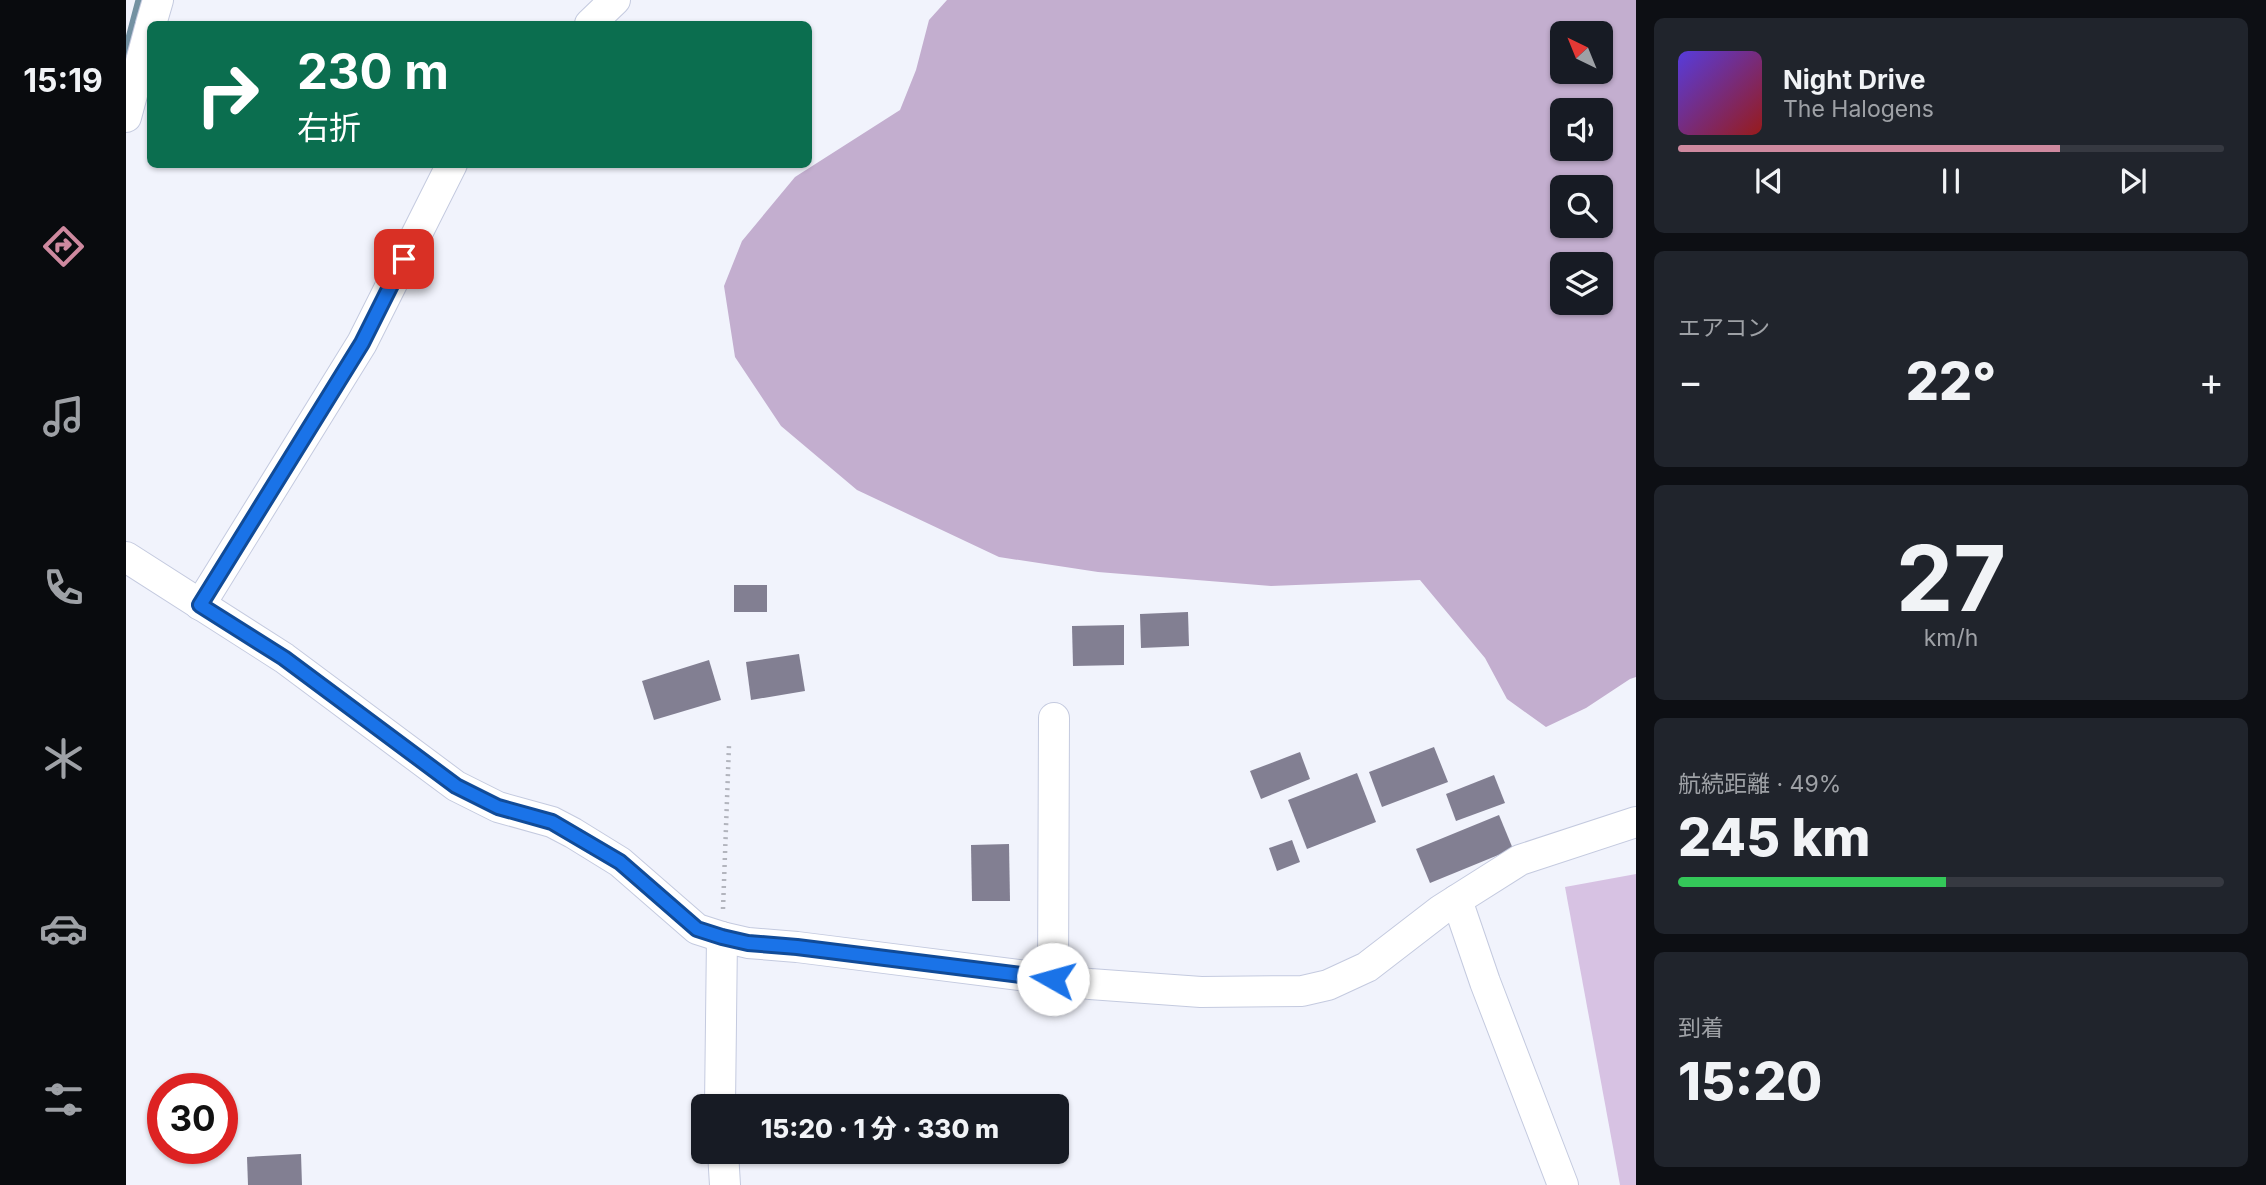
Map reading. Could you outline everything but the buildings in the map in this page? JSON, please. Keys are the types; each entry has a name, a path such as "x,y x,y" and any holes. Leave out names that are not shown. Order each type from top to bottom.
{"street":[{"path":"152,21 158,0"},
{"path":"593,21 615,0"},
{"path":"126,117 147,41"},
{"path":"200,605 362,343 450,168"},
{"path":"126,557 284,658 456,786 498,807 552,822 573,833 620,862 697,929 748,943 1053,979 1201,992 1302,991 1328,985 1367,967 1441,909 1520,860 1636,822"},
{"path":"1053,979 1054,718"},
{"path":"1457,900 1485,982 1563,1185"},
{"path":"720,1094 722,937"},
{"path":"724,1164 725,1185"}],"path":[{"path":"722,937 729,745"}],"shaded area":[{"path":"947,0 1636,0 1636,677 1586,708 1546,727 1507,699 1485,658 1420,580 1271,586 1098,572 999,557 857,490 781,426 735,357 724,286 742,241 795,177 900,110 916,70 929,20"},
{"path":"1636,874 1636,1185 1620,1185 1565,887"}],"waterway":[{"path":"126,53 140,0"}],"route":[{"path":"404,259 362,343 200,605 284,658 456,786 498,807 552,822 620,862 697,929 748,943 1053,979"}]}
